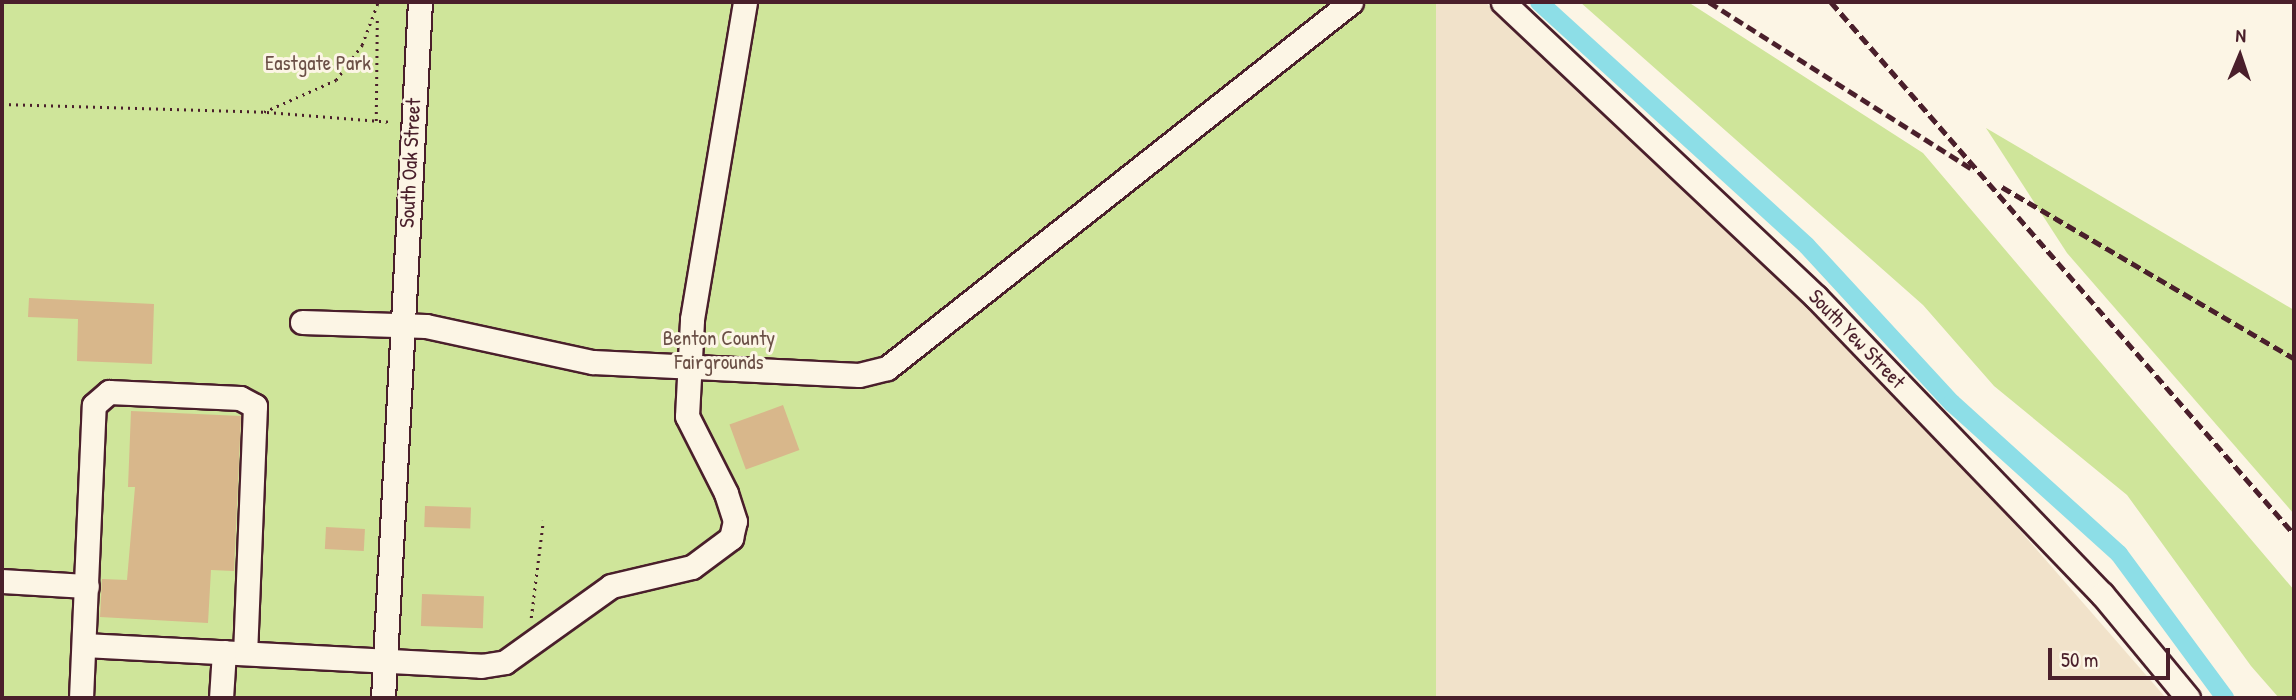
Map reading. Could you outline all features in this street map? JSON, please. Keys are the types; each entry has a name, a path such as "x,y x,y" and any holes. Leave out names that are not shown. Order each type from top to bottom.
{"street":[{"name":"South Oak Street","path":"383,698 420,2"},
{"path":"84,645 481,666 505,662 611,586 692,567 731,538 735,521 726,492 687,416 688,367 745,2"},
{"path":"302,322 401,324 545,356 688,367 859,374 887,368 1351,2"},
{"name":"South Yew Street","path":"1503,2 1816,297 2102,594 2188,698"},
{"path":"81,698 100,396 250,401 255,406 235,652 221,698"},
{"path":"2,581 87,586"}],"path":[{"path":"376,121 378,2"},
{"path":"264,112 336,80 362,45 377,10"},
{"path":"2,104 264,112 413,123"},
{"path":"527,645 543,521"}],"shaded area":[{"path":"1436,2 1485,2 1787,287 1996,503 2166,698 1397,698"}],"green space":[{"name":"Benton County Fairgrounds","path":"2,2 1436,2 1436,698 2,698"},
{"path":"1580,2 1688,2 1923,153 2294,590 2294,698 2279,698 2251,666 2127,495 1994,386 1923,305"},
{"path":"1986,128 2294,310 2294,514 2067,253"}],"building":[{"path":"29,298 154,304 152,364 77,361 78,319 28,317"},
{"path":"783,405 799,450 746,470 729,424"},
{"path":"131,411 241,416 234,571 211,570 208,623 100,617 102,579 127,580 135,487 128,487"},
{"path":"425,506 471,508 470,529 424,527"},
{"path":"326,527 365,529 364,551 325,549"},
{"path":"422,594 484,596 483,628 421,626"}],"waterway":[{"path":"1539,2 1807,246 1952,403 2119,554 2225,698"}],"railway":[{"path":"1709,2 1975,171"},
{"path":"1831,2 2294,534"},
{"path":"2002,187 2294,358"}],"park label":[{"name":"Eastgate Park","path":"318,63"}]}
